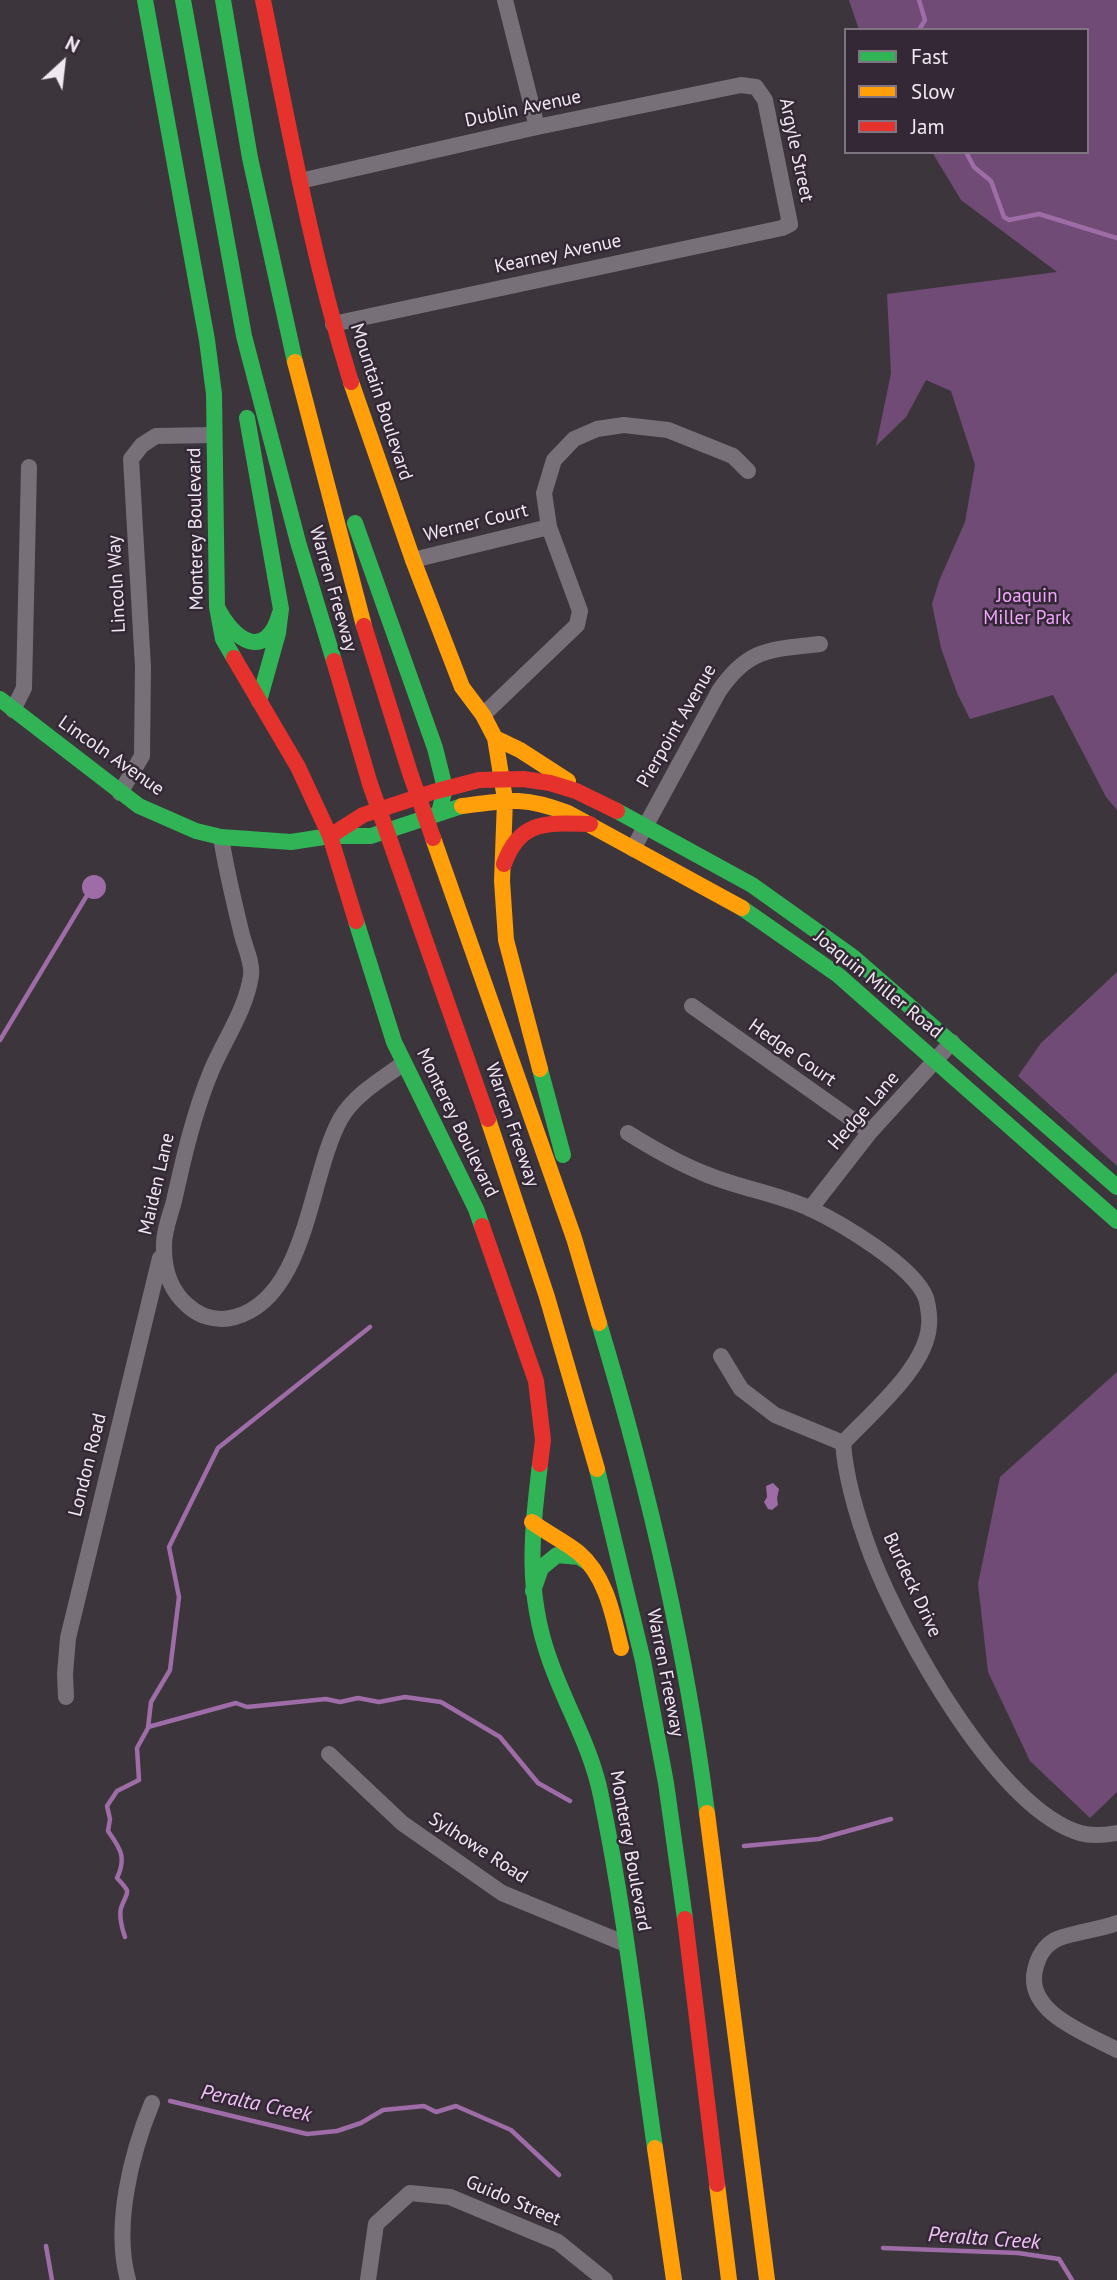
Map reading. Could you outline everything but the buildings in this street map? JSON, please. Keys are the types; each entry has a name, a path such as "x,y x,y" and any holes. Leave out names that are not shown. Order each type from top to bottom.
{"main road":[{"name":"Monterey Boulevard","path":"145,0 207,340 214,394 217,607 223,639 308,785 330,836 386,1019 404,1063 476,1209 536,1381 543,1440 532,1522 536,1615 549,1659 587,1744 606,1819 674,2280"},
{"name":"Warren Freeway","path":"183,0 244,336 298,542 353,732 507,1174 585,1422 643,1661 666,1783 686,1924 729,2280"},
{"name":"Warren Freeway","path":"223,0 250,158 276,280 309,420 372,654 410,773 574,1238 615,1377 655,1536 685,1676 703,1781 767,2280"},
{"name":"Mountain Boulevard","path":"264,0 300,181 333,324 363,420 462,687 483,715 495,738 505,800 502,881"},
{"path":"276,280 379,596 435,748 439,813"},
{"path":"244,336 241,377 258,489 281,609 279,635 263,679 259,701"},
{"path":"217,607 234,633 241,639 251,641 269,636 275,630 281,609"},
{"name":"Lincoln Avenue","path":"6,705 139,806 172,821 220,837 290,842 330,836 370,836 479,802 505,800"},
{"path":"495,738 520,750 604,803"},
{"name":"Lincoln Avenue","path":"330,836 363,815 439,790 502,778"},
{"name":"Joaquin Miller Road","path":"502,778 550,783 604,803 760,891 853,957 1117,1187"},
{"name":"Joaquin Miller Road","path":"505,800 526,800 547,805 590,824 751,914 838,975 1117,1221"},
{"path":"574,1238 575,1200 509,951 503,919 502,881 508,852 520,833 540,825 590,824"},
{"path":"532,1522 581,1554 590,1564 610,1610 624,1661"},
{"path":"533,1591 541,1568 557,1555 579,1557 590,1564"},
{"path":"636,1710 686,1924"}],"street":[{"path":"505,0 537,127"},
{"name":"Dublin Avenue","path":"300,181 537,127 741,85 757,87"},
{"name":"Argyle Street","path":"757,87 765,100 790,223"},
{"name":"Kearney Avenue","path":"333,324 782,228 790,223"},
{"path":"483,715 572,630 579,620 580,611 549,527 544,493 554,460 574,439 597,429 624,425 668,430 733,456 748,471"},
{"name":"Lincoln Way","path":"120,793 142,756 143,667 131,458 142,445 156,436 214,435"},
{"path":"6,705 24,688 29,467"},
{"name":"Werner Court","path":"413,560 549,527"},
{"name":"Pierpoint Avenue","path":"633,849 644,825 733,670 754,655 772,649 820,644"},
{"name":"Maiden Lane","path":"220,837 252,973 246,996 194,1115 163,1245 167,1274 174,1291 197,1314 229,1319 243,1315 266,1299 296,1255 341,1118 359,1096 404,1063"},
{"name":"Hedge Court","path":"692,1006 870,1132"},
{"name":"Hedge Lane","path":"810,1209 870,1132 952,1042"},
{"path":"628,1133 662,1154 703,1173 810,1209 867,1241 916,1282 926,1299 930,1326 920,1354 897,1388 843,1443 775,1415 741,1389 721,1356"},
{"name":"London Road","path":"66,1697 68,1638 163,1245"},
{"name":"Burdeck Drive","path":"843,1443 845,1471 873,1558 906,1627 945,1698 998,1771 1026,1800 1057,1822 1081,1833 1117,1833"},
{"name":"Sylhowe Road","path":"329,1754 402,1823 502,1893 626,1944"},
{"path":"1117,1923 1099,1930 1057,1939 1045,1947 1037,1960 1033,1976 1044,2007 1062,2021 1117,2050"},
{"path":"128,2280 124,2267 124,2198 142,2127 152,2103"},
{"name":"Guido Street","path":"368,2280 376,2224 410,2193 450,2197 558,2242 605,2280"}],"green space":[{"name":"Joaquin Miller Park","path":"849,0 1117,0 1117,810 1106,797 1053,695 970,719 957,693 941,648 932,604 965,522 975,465 951,391 926,380 906,417 876,446 891,373 887,294 1057,272 961,200 933,154 1089,154 1089,28 858,28"},
{"path":"1117,972 1117,1166 1018,1076 1041,1043"},
{"path":"1117,1372 1117,1792 1090,1818 1030,1761 988,1672 978,1584 1000,1477"}],"shaded area":[{"path":"94,875 103,878 106,887 103,896 94,899 85,896 82,887 85,878"},
{"path":"773,1483 779,1489 778,1505 772,1510 768,1509 764,1502 767,1497 766,1486"}],"waterway":[{"path":"919,0 925,20 920,28"},
{"path":"967,154 974,167 991,181 1004,217 1009,220 1039,214 1117,238"},
{"path":"0,1040 86,897"},
{"path":"125,1937 120,1911 127,1893 117,1878 122,1858 108,1831 110,1819 107,1806 117,1791 139,1780 137,1748 148,1728 151,1702 170,1670 179,1597 169,1547 218,1448 370,1327"},
{"path":"148,1727 236,1703 247,1707 326,1699 340,1702 358,1698 379,1702 405,1697 441,1702 500,1737 538,1783 570,1801"},
{"path":"744,1846 819,1839 891,1819"},
{"name":"Peralta Creek","path":"170,2101 307,2134 337,2131 361,2123 383,2110 424,2106 436,2112 456,2106 511,2130 559,2175"},
{"name":"Peralta Creek","path":"46,2246 52,2280"},
{"name":"Peralta Creek","path":"883,2248 1018,2253 1059,2259 1072,2280"}],"traffic: fast":[{"path":"145,0 207,340 214,394 217,607 223,639 234,658"},
{"path":"183,0 244,336 298,542 334,661"},
{"path":"223,0 250,158 295,362"},
{"path":"247,418 281,609 278,633 259,701"},
{"path":"355,523 435,748 445,788 439,813"},
{"path":"217,607 240,637 258,642 266,638 274,628 280,613"},
{"path":"0,699 139,806 196,831 221,837 291,842 330,836 371,836 462,806"},
{"path":"617,811 752,885 853,957 1117,1187"},
{"path":"742,908 838,975 1117,1221"},
{"path":"356,921 394,1042 482,1226"},
{"path":"540,1069 563,1155"},
{"path":"599,1323 633,1443 663,1566 688,1689 707,1813"},
{"path":"540,1464 532,1561 536,1609 549,1658 591,1760 601,1796 624,1928 655,2148"},
{"path":"597,1469 643,1661 666,1783 685,1919"},
{"path":"533,1591 541,1568 557,1555 579,1557 587,1562"}],"traffic: slow":[{"path":"295,362 364,626"},
{"path":"351,382 413,560 462,687 483,715 495,738 504,793"},
{"path":"495,738 520,750 568,781"},
{"path":"505,800 502,881 506,940 540,1069"},
{"path":"462,806 515,801 539,804 568,813 742,908"},
{"path":"433,838 574,1238 599,1323"},
{"path":"488,1119 547,1297 597,1469"},
{"path":"532,1522 579,1553 596,1573 607,1597 621,1648"},
{"path":"707,1813 767,2280"},
{"path":"655,2148 674,2280"},
{"path":"717,2184 729,2280"}],"traffic: jam":[{"path":"263,0 324,288 351,382"},
{"path":"364,626 433,838"},
{"path":"234,658 298,767 330,836 356,921"},
{"path":"334,661 370,784 488,1119"},
{"path":"330,836 363,815 479,780 523,779 550,783 576,791 617,811"},
{"path":"504,864 511,849 527,831 549,824 590,824"},
{"path":"482,1226 536,1381 543,1440 540,1464"},
{"path":"685,1919 717,2184"}]}
